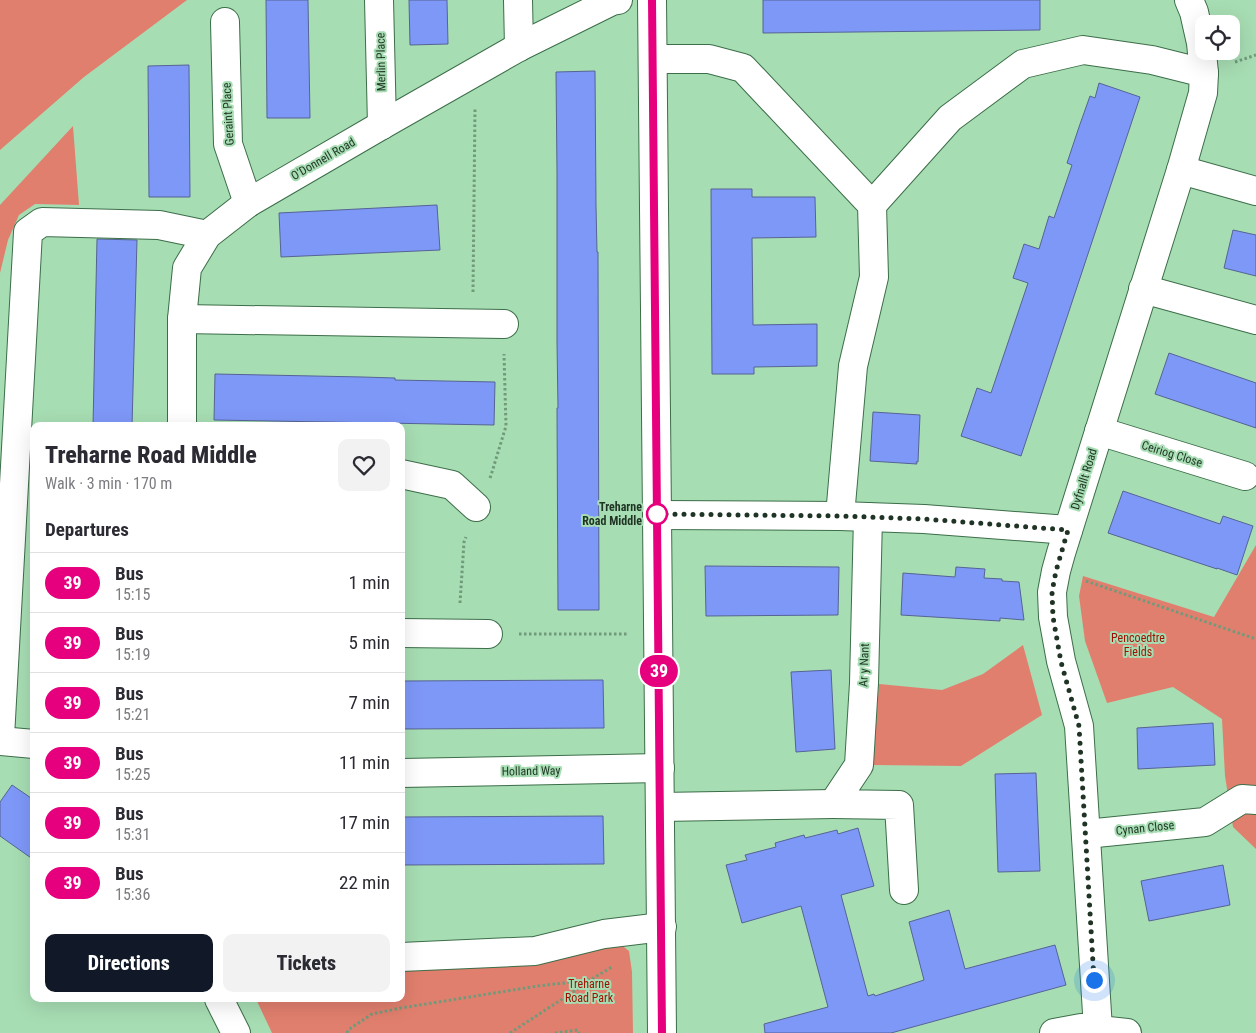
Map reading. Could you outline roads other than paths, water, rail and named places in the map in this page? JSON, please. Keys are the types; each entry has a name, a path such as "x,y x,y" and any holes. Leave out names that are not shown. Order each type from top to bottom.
{"street":[{"name":"Merlin Place","path":"379,0 382,125"},
{"path":"518,0 519,47"},
{"name":"O'Donnell Road","path":"182,422 182,319 187,268 207,235 248,203 382,125 519,47 612,1 618,0"},
{"path":"652,0 662,1033"},
{"name":"Dyfnallt Road","path":"1098,1029 1079,726 1061,662 1053,617 1052,592 1068,530 1181,170 1203,93 1204,73 1201,44 1194,12 1189,0"},
{"name":"Geraint Place","path":"225,22 228,144 248,203"},
{"path":"872,205 950,118 1023,64 1083,50 1152,60 1204,73"},
{"path":"653,59 709,59 743,68 872,205 874,277 853,366 840,516"},
{"path":"1181,170 1256,191"},
{"path":"30,743 0,739 28,232 42,222 159,225 207,235"},
{"path":"1143,289 1256,320"},
{"path":"182,319 504,324"},
{"name":"Ceiriog Close","path":"1099,431 1245,476"},
{"path":"405,475 452,485 476,507"},
{"path":"657,514 924,519 1068,530"},
{"name":"Ar y Nant","path":"833,804 859,765 864,673 868,517"},
{"path":"405,633 488,634"},
{"name":"Holland Way","path":"405,773 660,768"},
{"name":"Cynan Close","path":"1086,834 1205,822 1242,799 1256,800"},
{"path":"660,807 833,804 899,805 904,890"},
{"path":"405,957 535,951 604,934 662,927"},
{"path":"220,1002 236,1033"},
{"path":"1054,1033 1081,1028 1127,1033"}],"place":[{"name":"Treharne Road Middle","path":"657,514"}],"park label":[{"name":"Pencoedtre Fields","path":"1138,645"},
{"name":"Treharne Road Park","path":"589,991"}]}
